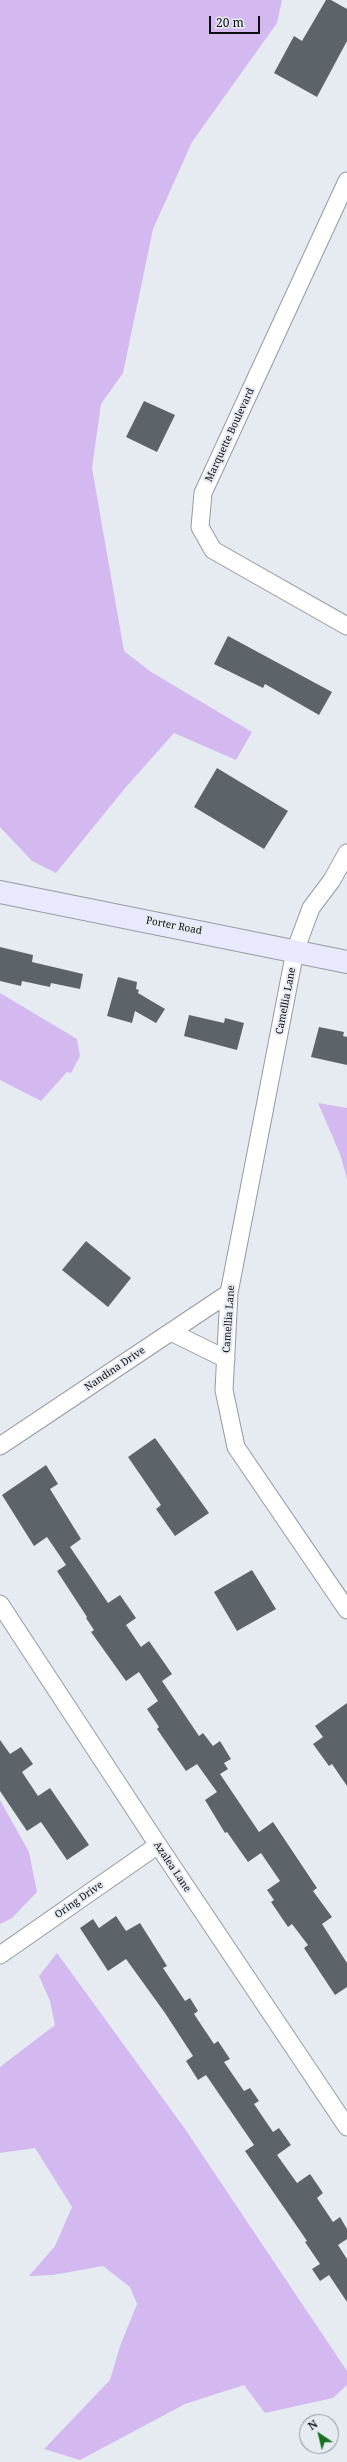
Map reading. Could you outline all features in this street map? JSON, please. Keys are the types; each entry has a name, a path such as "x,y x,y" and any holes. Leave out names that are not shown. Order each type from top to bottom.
{"main road":[{"name":"Porter Road","path":"0,892 347,962"}],"street":[{"name":"Marquette Boulevard","path":"347,181 203,493 200,528 213,550 347,626"},
{"name":"Camellia Lane","path":"347,853 332,880 311,908 295,951 229,1293 224,1390 236,1447 347,1610"},
{"name":"Nandina Drive","path":"0,1446 229,1293"},
{"path":"171,1332 226,1359"},
{"name":"Azalea Lane","path":"0,1604 158,1845 347,2127"},
{"name":"Oring Drive","path":"0,1955 158,1845"}],"shaded area":[{"path":"0,0 282,0 277,23 192,142 153,229 123,373 101,404 92,468 124,651 151,672 252,732 236,760 174,733 126,787 56,873 32,861 0,827"},
{"path":"0,993 77,1039 80,1056 71,1073 67,1072 41,1101 0,1080"},
{"path":"318,1103 347,1108 347,1179 340,1154"},
{"path":"0,1800 29,1852 37,1892 12,1918 0,1924"},
{"path":"57,1953 185,2129 347,2371 347,2385 333,2398 265,2413 244,2385 185,2404 80,2460 44,2449 110,2380 120,2346 137,2304 130,2287 103,2266 53,2275 29,2276 55,2246 72,2207 35,2148 0,2153 0,2067 55,2025 50,2001 39,1976"}],"building":[{"path":"326,0 331,0 347,9 347,41 317,97 274,73 294,36 302,41"},
{"path":"144,401 175,415 157,452 126,437"},
{"path":"228,636 332,692 319,715 265,684 263,688 214,664"},
{"path":"217,768 288,811 264,849 194,807"},
{"path":"0,947 33,955 32,962 83,974 80,989 51,983 50,987 22,981 21,986 0,981"},
{"path":"118,977 137,982 136,989 139,990 138,993 165,1009 156,1023 135,1011 132,1023 107,1016"},
{"path":"189,1015 224,1023 225,1018 244,1023 237,1050 184,1036"},
{"path":"319,1027 344,1032 343,1036 347,1037 347,1065 311,1057"},
{"path":"86,1241 131,1278 108,1307 62,1270"},
{"path":"155,1438 209,1513 175,1536 156,1509 161,1505 128,1457"},
{"path":"46,1465 58,1484 50,1489 81,1539 70,1547 108,1603 120,1595 136,1618 126,1625 141,1647 149,1641 172,1674 162,1681 199,1736 203,1733 213,1746 220,1741 231,1759 224,1763 228,1769 220,1774 259,1832 273,1822 317,1888 313,1891 332,1917 322,1924 347,1963 347,1987 335,1995 304,1948 308,1945 292,1924 288,1927 271,1902 274,1900 267,1890 280,1881 261,1853 248,1862 227,1832 225,1833 205,1800 217,1792 197,1764 186,1771 157,1729 159,1727 147,1709 158,1701 139,1672 126,1681 91,1632 94,1630 86,1618 87,1617 57,1571 66,1565 47,1537 34,1546 2,1495"},
{"path":"252,1570 276,1609 237,1631 214,1592"},
{"path":"347,1703 347,1786 332,1764 329,1766 313,1744 323,1737 315,1726"},
{"path":"0,1740 10,1754 21,1747 33,1764 22,1772 38,1796 50,1788 89,1845 67,1860 41,1822 27,1831 0,1791"},
{"path":"116,1916 126,1931 140,1923 167,1966 163,1968 185,2001 190,1998 198,2011 194,2014 214,2044 218,2041 230,2059 224,2062 244,2091 250,2088 259,2101 254,2104 273,2132 279,2128 291,2145 277,2155 297,2183 310,2174 323,2193 317,2198 333,2222 340,2217 347,2229 347,2239 338,2245 347,2259 347,2302 329,2275 320,2281 312,2269 320,2264 305,2242 307,2241 245,2151 254,2145 206,2075 198,2080 186,2061 193,2056 165,2013 126,1959 108,1971 80,1928 93,1919 99,1928"}]}
